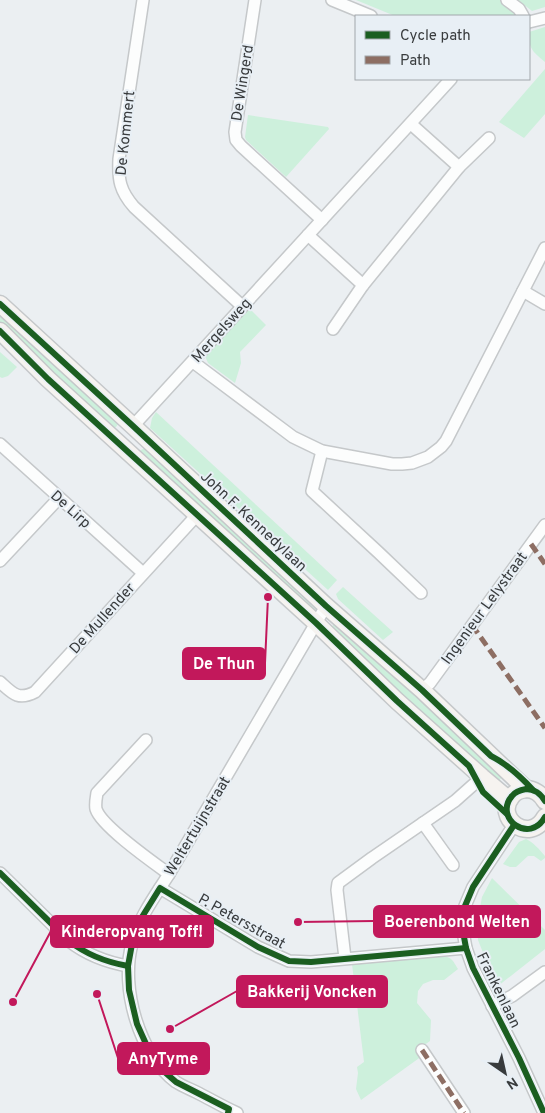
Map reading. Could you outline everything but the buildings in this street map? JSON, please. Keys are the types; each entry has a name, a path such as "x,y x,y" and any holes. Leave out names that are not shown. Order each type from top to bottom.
{"street":[{"name":"De Kommert","path":"143,0 119,159 118,175 121,188 134,207 242,306"},
{"name":"De Wingerd","path":"255,0 235,132 236,140 322,220"},
{"path":"332,0 369,15"},
{"path":"507,0 522,15"},
{"path":"530,22 545,18"},
{"name":"Mergelsweg","path":"133,426 450,80"},
{"path":"411,124 459,168"},
{"path":"333,329 364,285 459,168 489,138"},
{"path":"308,235 364,285"},
{"path":"193,362 293,437 322,450 392,464 412,463 435,452 446,441 545,248"},
{"path":"523,291 545,304"},
{"name":"John F. Kennedylaan","path":"0,304 326,606 539,793"},
{"path":"0,332 48,379 316,623 397,700 509,800"},
{"path":"117,442 133,426"},
{"name":"De Lirp","path":"0,444 143,574"},
{"path":"322,450 312,491 421,593"},
{"path":"0,561 59,498"},
{"name":"De Mullender","path":"0,682 18,696 34,692 197,515"},
{"name":"Ingenieur Lelystraat","path":"422,690 430,683 545,525"},
{"name":"Weltertuijnstraat","path":"231,1112 176,1082 159,1067 151,1055 137,1024 129,990 128,966 132,944 142,917 326,606"},
{"path":"146,740 97,794 95,801 96,809 100,818 121,837 169,874"},
{"path":"345,958 337,890 338,883 455,801 482,777"},
{"path":"539,793 518,792 509,800 507,811 514,825 523,829 542,825"},
{"path":"424,823 453,865"},
{"name":"Frankenlaan","path":"514,825 473,887 468,899 462,926 466,948 473,968 544,1112"},
{"path":"0,873 79,949 97,958 128,966"},
{"name":"P. Petersstraat","path":"160,888 258,947 289,961 311,962 466,948"},
{"path":"492,1006 512,996 545,972"},
{"path":"422,1050 464,1113"}],"green space":[{"path":"356,0 504,0 514,10 516,15 393,15"},
{"path":"518,0 545,0 545,7 532,11"},
{"path":"545,27 545,62 532,49 530,32"},
{"path":"545,69 545,114 524,138 499,122"},
{"path":"248,115 328,127 329,129 286,177 246,140"},
{"path":"249,308 266,325 240,352 241,363 235,383 208,363 205,356"},
{"path":"0,311 117,419 118,424 116,427 113,429 0,329"},
{"path":"0,352 17,367 8,376 2,378 0,377"},
{"path":"156,412 337,580 328,590 150,428 152,418"},
{"path":"145,448 320,609 314,614 139,455 141,450"},
{"path":"343,587 393,632 383,640 338,599 336,594"},
{"path":"338,623 504,775 495,785 331,630 333,625"},
{"path":"526,839 536,846 545,858 541,861 534,856 528,856 516,867 503,864 519,842"},
{"path":"492,878 545,930 545,949 498,986 478,940 477,924 482,897"},
{"path":"440,956 451,959 458,969 444,980 433,980 423,984 418,991 417,1003 431,1020 430,1041 417,1050 422,1056 361,1100 356,1089 357,1067 364,1062 352,964"}],"marked path":[{"path":"531,544 545,564"},
{"path":"472,625 545,728"},
{"path":"422,1050 464,1113"}],"cycle path":[{"path":"0,304 326,606 422,690 491,756 513,771 533,790"},
{"path":"0,331 48,379 316,623 397,701 469,766 483,792 507,814"},
{"path":"545,801 539,794 526,789 516,792 507,804 510,820 523,828 531,829 538,825 545,817"},
{"path":"514,825 473,887 465,906 462,926 466,948 473,968 519,1058 544,1113"},
{"path":"0,873 69,941 97,957 128,966"},
{"path":"228,1113 229,1109 176,1082 159,1067 151,1055 137,1024 129,990 128,966 132,944 142,917 160,888 258,947 289,961 311,962 466,948"}],"place":[{"name":"De Thun","path":"268,597"},
{"name":"Boerenbond Welten","path":"298,922"},
{"name":"AnyTyme","path":"97,994"},
{"name":"Kinderopvang Toff!","path":"13,1002"},
{"name":"Bakkerij Voncken","path":"170,1029"}]}
